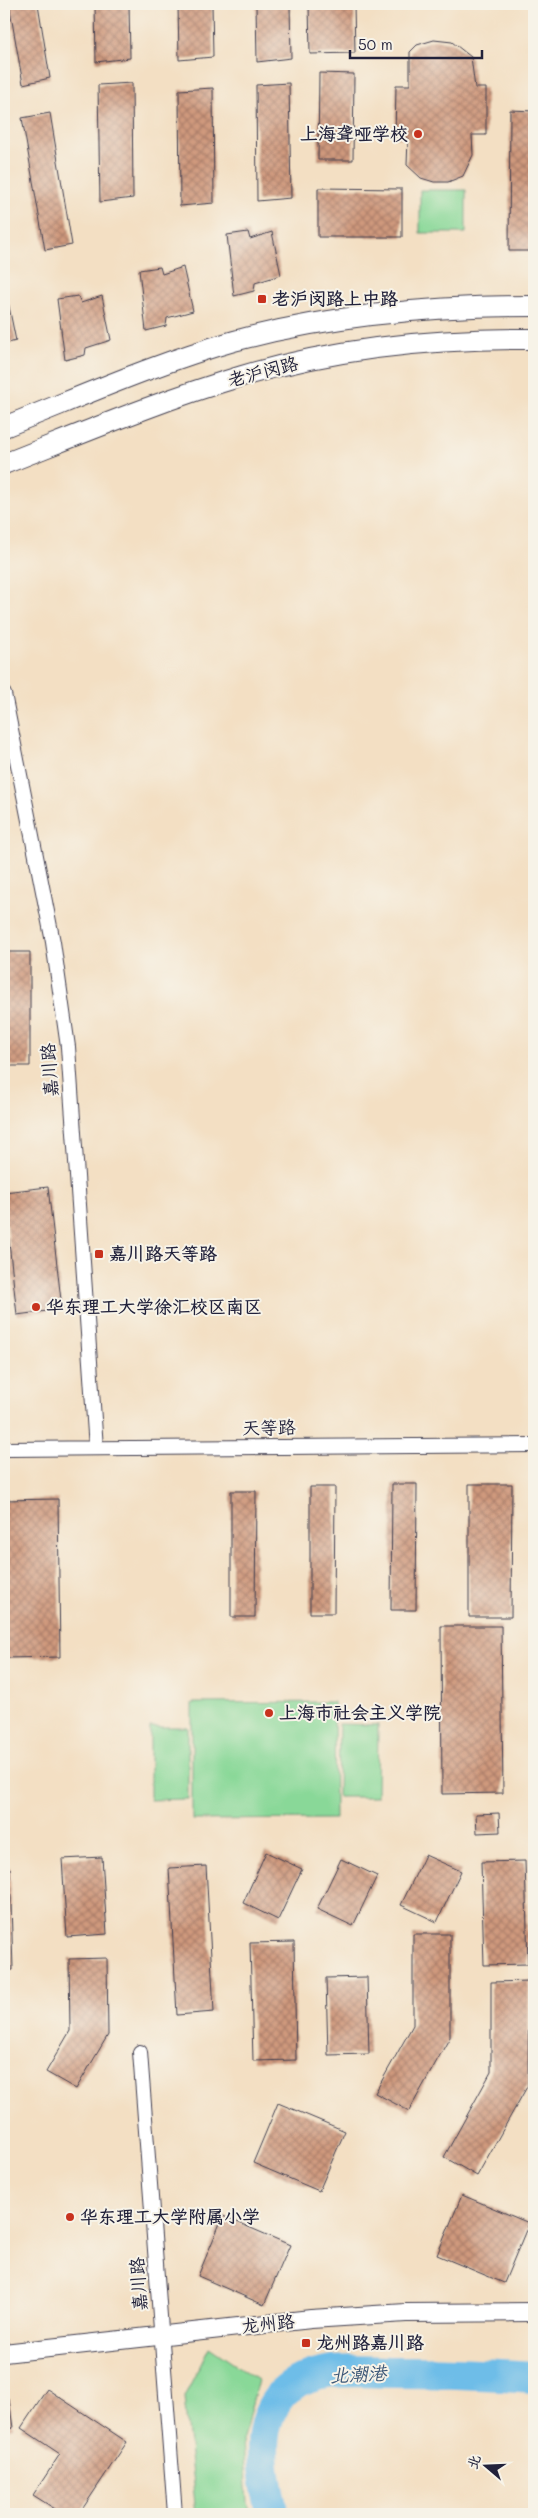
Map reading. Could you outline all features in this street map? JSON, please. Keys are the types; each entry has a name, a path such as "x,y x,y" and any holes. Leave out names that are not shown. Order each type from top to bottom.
{"main road":[{"name":"老沪闵路","path":"4,427 148,371 232,342 275,331 409,310 534,306"},
{"name":"老沪闵路","path":"4,464 160,403 243,376 325,356 411,344 496,338 534,339"}],"street":[{"name":"嘉川路","path":"4,694 62,994 68,1046 96,1448"},
{"name":"天等路","path":"4,1450 534,1445"},
{"name":"嘉川路","path":"140,2052 175,2514"},
{"name":"龙州路","path":"4,2353 360,2316 534,2312"}],"green space":[{"path":"420,190 466,190 466,233 420,233"},
{"path":"334,1702 335,1819 192,1820 192,1703"},
{"path":"339,1724 378,1725 377,1797 338,1797"},
{"path":"150,1727 188,1727 188,1799 150,1800"},
{"path":"209,2347 258,2380 243,2439 247,2503 250,2514 196,2514 184,2397"}],"building":[{"path":"9,4 38,4 50,78 23,84"},
{"path":"95,4 129,4 130,58 96,62"},
{"path":"178,4 212,4 213,57 179,60"},
{"path":"256,4 290,4 291,58 257,62"},
{"path":"309,4 354,4 355,53 310,54"},
{"path":"434,40 452,42 471,57 475,88 486,88 486,135 472,135 473,155 463,176 448,182 434,182 421,178 407,165 408,138 395,138 396,85 410,85 410,52 417,45"},
{"path":"319,73 354,74 353,160 318,160"},
{"path":"132,83 133,198 100,202 98,85"},
{"path":"289,83 291,198 257,201 256,85"},
{"path":"213,88 214,203 180,206 179,90"},
{"path":"510,110 534,111 534,251 509,251"},
{"path":"50,113 72,245 45,250 22,118"},
{"path":"318,188 402,189 402,237 318,237"},
{"path":"248,232 250,239 272,232 281,275 255,283 254,291 234,296 227,235"},
{"path":"160,267 162,274 183,267 193,311 167,318 166,326 146,331 139,270"},
{"path":"78,296 81,303 102,296 111,340 86,348 85,355 65,360 57,299"},
{"path":"7,297 16,341 4,344 4,298"},
{"path":"4,822 8,822 7,893 4,893"},
{"path":"4,952 30,952 30,1066 4,1066"},
{"path":"48,1187 62,1309 17,1315 7,1224 4,1224 4,1192"},
{"path":"392,1484 417,1484 416,1610 391,1610"},
{"path":"469,1484 512,1484 511,1617 469,1617"},
{"path":"310,1487 335,1487 334,1613 310,1613"},
{"path":"231,1491 256,1491 255,1617 231,1617"},
{"path":"58,1499 60,1657 4,1658 4,1500"},
{"path":"441,1626 501,1626 503,1793 442,1794"},
{"path":"499,1813 500,1832 477,1833 476,1814"},
{"path":"266,1852 302,1869 278,1920 243,1903"},
{"path":"425,1855 461,1871 437,1922 401,1905"},
{"path":"102,1857 107,1934 67,1937 62,1859"},
{"path":"341,1859 377,1876 353,1926 317,1909"},
{"path":"525,1861 528,1964 484,1965 481,1862"},
{"path":"206,1866 214,2012 177,2015 169,1868"},
{"path":"4,1868 10,1868 13,1970 4,1971"},
{"path":"413,1934 450,1934 450,2037 409,2111 375,2093 413,2025"},
{"path":"294,1942 296,2060 253,2061 250,1943"},
{"path":"107,1958 108,2035 76,2089 46,2072 70,2031 69,1959"},
{"path":"367,1977 369,2054 328,2055 326,1978"},
{"path":"529,1981 528,2085 477,2176 444,2157 491,2072 491,1982"},
{"path":"278,2103 345,2131 319,2191 253,2163"},
{"path":"462,2195 529,2223 504,2283 437,2255"},
{"path":"223,2216 290,2245 264,2305 198,2276"},
{"path":"47,2389 127,2442 79,2514 63,2514 33,2495 60,2454 21,2428"},
{"path":"4,2399 9,2399 13,2428 4,2430"}],"waterway":[{"name":"北潮港","path":"273,2514 264,2468 263,2445 266,2424 273,2406 286,2390 306,2379 333,2372 348,2371 534,2377"}],"place":[{"name":"上海聋哑学校","path":"418,134"},
{"name":"老沪闵路上中路","path":"262,299"},
{"name":"嘉川路天等路","path":"99,1254"},
{"name":"华东理工大学徐汇校区南区","path":"36,1307"},
{"name":"上海市社会主义学院","path":"269,1713"},
{"name":"华东理工大学附属小学","path":"70,2217"},
{"name":"龙州路嘉川路","path":"306,2343"}]}
